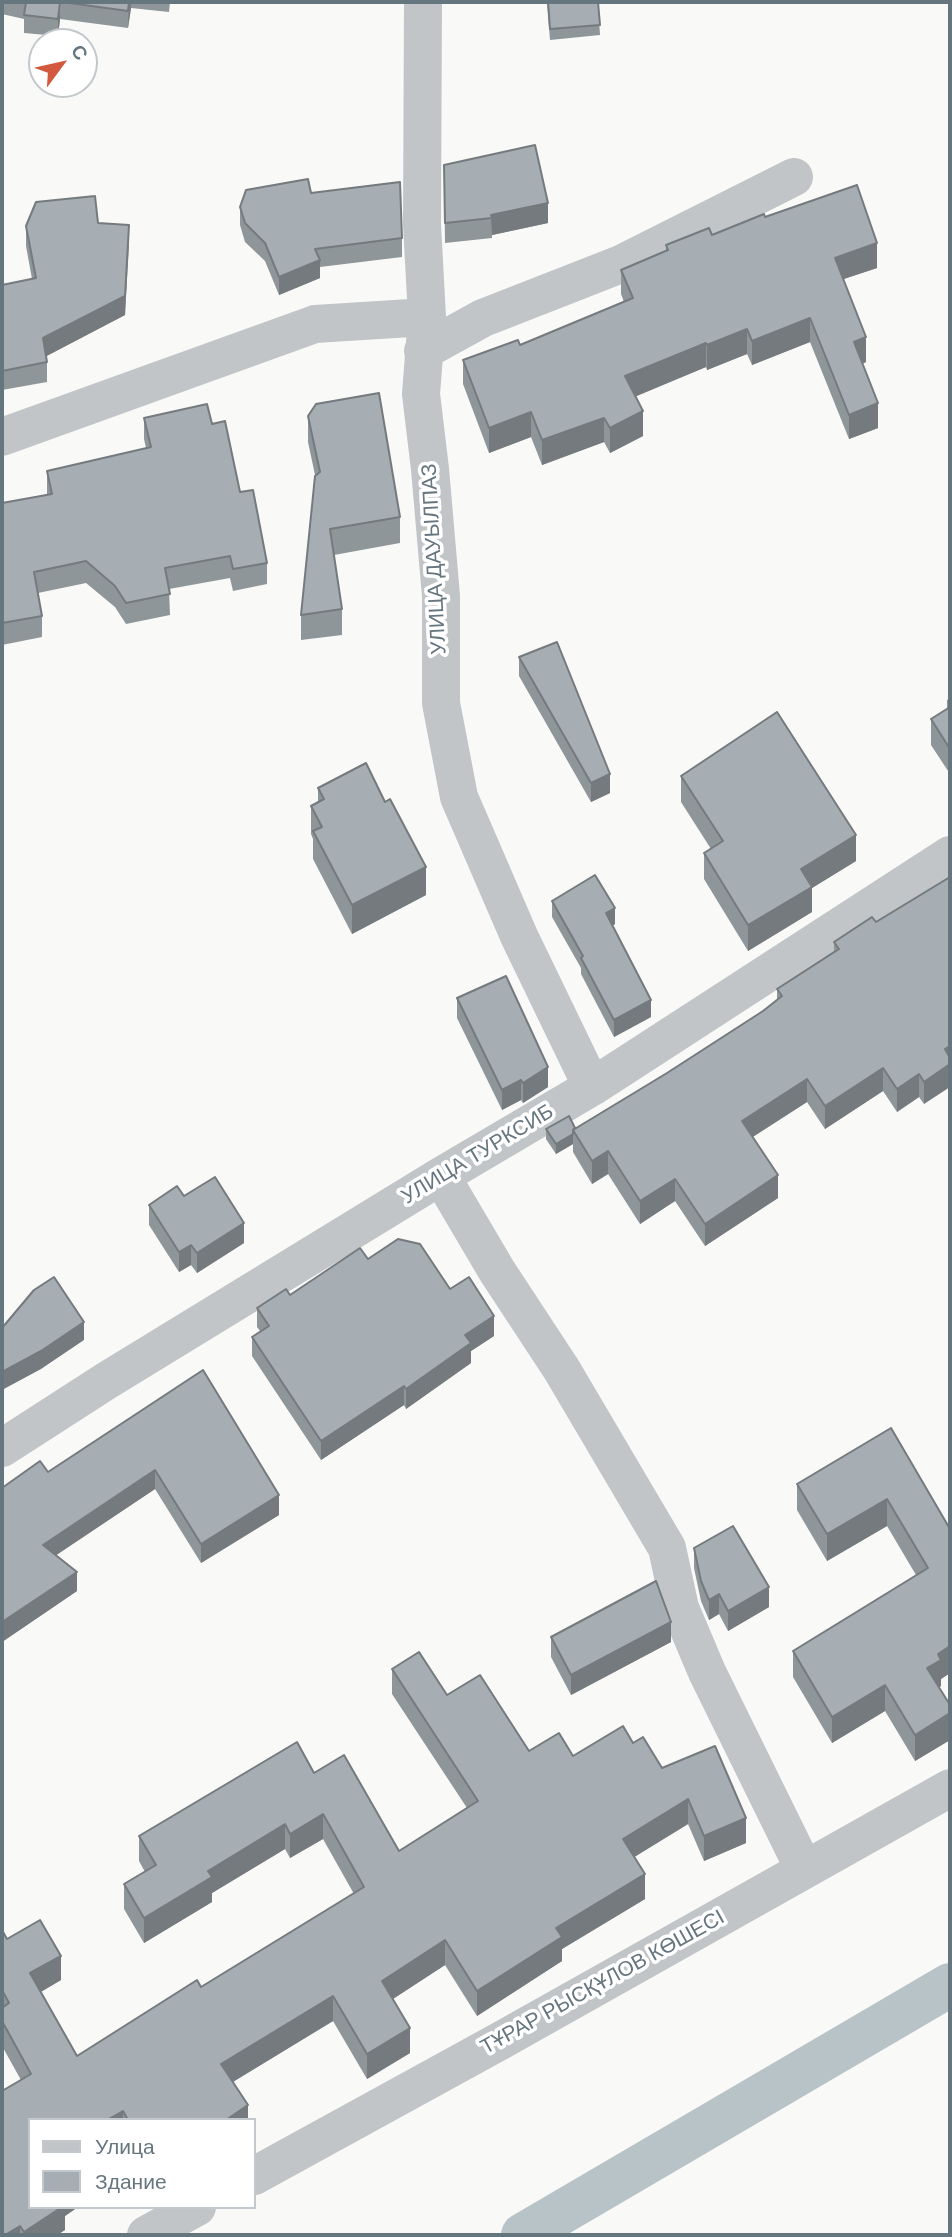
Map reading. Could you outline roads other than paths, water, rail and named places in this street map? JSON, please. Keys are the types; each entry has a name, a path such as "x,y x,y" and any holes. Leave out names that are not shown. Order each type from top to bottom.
{"street":[{"name":"УЛИЦА ДАУЫЛПАЗ","path":"424,2 422,224 425,334 421,394 441,596 440,704 459,797 519,936 592,1087"},
{"path":"2,436 316,324 425,334 483,318 621,264 794,177"},
{"name":"УЛИЦА ТУРКСИБ","path":"2,1448 441,1176 592,1087 950,855"},
{"path":"441,1176 497,1271 562,1370 667,1548 680,1608 707,1671 804,1869"},
{"name":"ТҰРАР РЫСҚҰЛОВ КӨШЕСІ","path":"256,2175 950,1788"},
{"path":"146,2235 193,2209"}],"waterway":[{"path":"523,2235 950,1985"}]}
